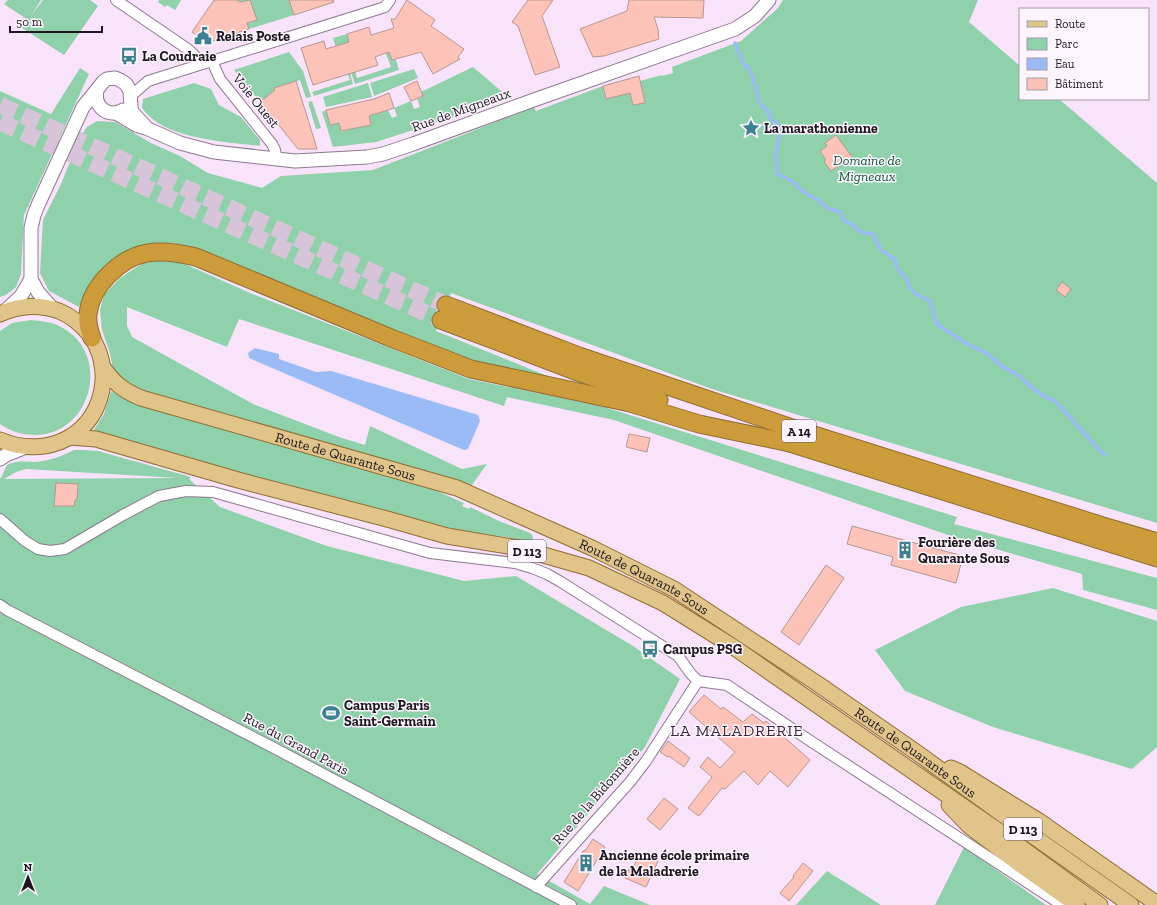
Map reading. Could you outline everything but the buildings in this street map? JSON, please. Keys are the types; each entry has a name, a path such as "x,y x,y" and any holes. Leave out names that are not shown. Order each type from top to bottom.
{"highway":[{"path":"92,338 88,321 90,305 99,286 115,270 135,257 155,252 176,253 196,257 391,338 471,369 623,401 699,424 790,443"},
{"name":"A 14","path":"1157,542 791,428 579,356 444,313 578,372 790,443 1157,558"}],"main road":[{"name":"Route de Quarante Sous","path":"0,440 9,444 26,447 40,447 50,445 70,437 86,424 97,406 102,386 102,366 98,351 92,338 71,318 53,309 44,307 24,306 3,313"},
{"name":"Route de Quarante Sous","path":"102,366 117,385 131,394 141,398 457,488 592,548 674,589 916,752 1131,905"},
{"name":"Route de Quarante Sous","path":"70,437 96,439 238,480 447,536 519,548 589,568 664,603 732,646 1000,832 1100,905"},
{"path":"916,752 960,772 1039,821 1157,904"},
{"path":"932,786 969,826 1077,905"}],"street":[{"path":"116,0 189,50 200,64"},
{"path":"53,309 38,292 31,279 31,228 34,215 83,107 103,82 110,79 118,79 124,82 148,81 385,7 390,0"},
{"name":"Rue de Migneaux","path":"110,111 136,126 146,128 174,141 199,149 235,155 295,161 367,157 383,154 735,29 755,16 769,0"},
{"name":"Voie Ouest","path":"212,61 220,79 272,144 277,160"},
{"path":"75,127 87,117 125,108 133,94 148,81"},
{"name":"Rue de Migneaux","path":"124,82 129,88 132,112 146,128"},
{"path":"97,90 97,102 110,111"},
{"path":"3,313 21,296 31,279"},
{"path":"0,459 26,447"},
{"path":"0,519 25,541 38,549 50,551 65,549 159,496 186,491 213,492 430,553 496,560 532,568 561,582 678,656 698,681 727,685 1062,905"},
{"name":"Rue du Grand Paris","path":"2,608 68,641 571,905"},
{"name":"Rue de la Bidonnière","path":"536,887 638,772 698,681"}],"green space":[{"path":"8,0 41,0 31,16 43,0 90,0 98,6 64,55 22,28 28,20 4,4"},
{"path":"159,0 181,0 175,10 167,5 165,7 158,2"},
{"path":"237,0 289,0 294,15 249,29 240,2"},
{"name":"Domaine de Migneaux","path":"783,0 978,0 969,22 1019,65 1019,100 1060,100 1157,183 1157,523 712,389 451,293 436,331 565,383 467,361 175,243 132,250 117,259 97,275 79,307 49,291 40,273 43,220 61,184 80,137 87,127 97,121 115,122 151,143 180,156 208,173 262,188 281,176 373,170 534,107 536,111 603,86 606,99 628,84 633,105 645,103 640,81 673,73 672,67 741,41 778,8"},
{"path":"347,34 357,66 354,67 357,78 391,67 383,46 391,44 399,70 355,84 349,69 353,84 314,96 312,92 350,80 346,70 343,71 333,38"},
{"path":"289,52 303,71 311,97 306,98 300,80 274,89 277,97 274,99 270,94 260,102 234,70"},
{"path":"473,67 507,96 472,111 376,142 333,147 322,112 326,110 330,125 339,123 341,132 347,130 346,121 363,117 365,126 371,125 369,116 388,110 392,118 397,116 394,108 411,101 414,109 420,107 417,98 423,96 421,92"},
{"path":"80,68 89,74 24,215 21,274 16,287 6,295 0,297 0,91 51,114"},
{"path":"414,69 418,78 374,96 370,83"},
{"path":"194,83 211,89 219,105 241,117 260,140 260,146 230,143 180,133 152,118 142,108 143,99"},
{"path":"368,83 372,97 326,107 323,97"},
{"path":"312,101 321,128 316,129 308,102"},
{"path":"163,260 185,264 250,293 469,379 604,407 957,517 954,524 1157,578 1157,610 1083,590 1082,574 951,536 614,420 507,397 504,406 239,319 227,347 127,307 127,326 132,337 253,404 339,437 365,445 370,426 462,469 487,464 469,489 437,475 139,390 128,386 113,369 110,353 102,330 100,310 104,295 120,278 143,263"},
{"path":"31,320 55,324 63,328 78,340 87,356 90,373 89,391 82,407 71,421 56,431 37,435 17,432 0,424 0,331 12,323"},
{"path":"111,391 135,404 430,488 464,503 462,506 469,509 470,507 499,521 530,533 533,538 528,542 513,538 432,527 93,431 104,414"},
{"name":"Campus Paris Saint-Germain","path":"74,450 98,451 191,477 189,479 220,507 327,546 464,581 516,576 633,646 680,679 645,747 537,874 590,904 604,886 650,905 0,905 0,478 7,465 11,463 45,461","holes":["26,469 178,478 4,479 16,472"]},
{"path":"1053,588 1157,621 1157,747 1132,769 993,727 905,691 875,650 961,607"},
{"path":"964,847 1046,905 935,905"},
{"path":"827,871 881,905 796,905"}],"water":[{"path":"255,348 279,354 279,359 316,372 331,371 478,415 480,421 468,449 464,450 249,358 248,353"}],"waterway":[{"path":"735,43 744,65 749,68 760,104 768,111 770,118 777,124 779,130 776,150 777,174 792,181 805,193 818,200 827,208 840,212 844,221 853,225 860,232 873,234 881,250 895,259 897,268 907,280 910,288 916,294 930,301 937,324 964,342 989,355 1001,366 1021,377 1026,383 1044,396 1055,401 1104,455"}],"tunnel":[{"path":"0,105 446,305"},
{"path":"0,122 441,320"}],"place":[{"name":"Relais Poste","path":"203,36"},
{"name":"La Coudraie","path":"129,56"},
{"name":"La marathonienne","path":"751,128"},
{"name":"Fourière des Quarante Sous","path":"905,550"},
{"name":"Campus PSG","path":"650,649"},
{"name":"Campus Paris Saint-Germain","path":"331,713"},
{"name":"Ancienne école primaire de la Maladrerie","path":"586,863"}],"district":[{"name":"LA MALADRERIE","path":"737,730"}]}
